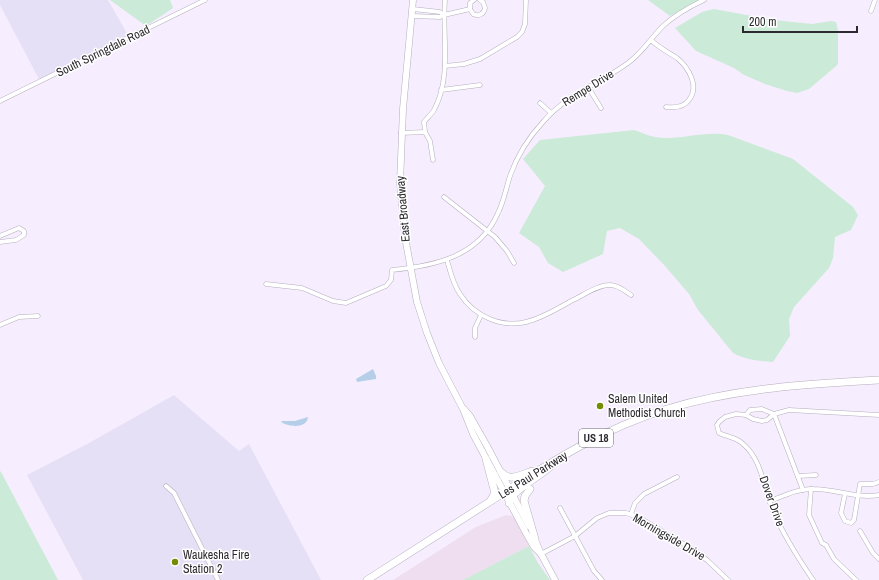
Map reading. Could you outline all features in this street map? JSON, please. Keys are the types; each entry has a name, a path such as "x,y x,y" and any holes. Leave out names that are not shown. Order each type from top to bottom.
{"main road":[{"name":"East Broadway","path":"413,0 401,133 400,172 401,207 405,237 419,308 439,363 463,409 472,434 535,538 541,554 555,580"},
{"name":"Les Paul Parkway","path":"367,580 490,501 510,496 543,467 590,440 629,423 696,401 733,393 767,388 879,380"},
{"name":"East Broadway","path":"463,409 467,411 480,432 501,472 531,542 541,554"},
{"path":"510,496 546,471 562,456"},
{"path":"486,459 495,493 494,497 490,501"},
{"path":"501,472 504,476 512,478 543,467"},
{"path":"530,489 525,496 524,502 535,538"}],"street":[{"name":"South Springdale Road","path":"0,101 205,0"},
{"path":"433,160 430,141 425,132 424,122 434,110 442,90 445,66 445,0"},
{"path":"474,0 470,3 470,9 475,15 483,13 485,6 480,0"},
{"path":"445,66 464,64 480,60 517,37 522,32 525,24 526,0"},
{"name":"Rempe Drive","path":"266,284 302,288 333,301 346,303 386,286 391,280 392,270 410,268 447,260 470,248 487,231 498,214 515,162 531,136 551,113 563,103 588,87 626,65 639,54 663,27 677,15 704,0"},
{"path":"871,11 875,0"},
{"path":"413,9 440,12 444,15"},
{"path":"412,16 440,17 470,9"},
{"path":"651,40 664,51 683,63 693,82 692,96 687,102 676,107 666,107"},
{"path":"442,90 480,85"},
{"path":"588,87 601,108"},
{"path":"540,103 551,113"},
{"path":"401,133 425,132"},
{"path":"444,197 502,244 514,263"},
{"path":"0,236 20,228 24,231 24,235 16,240 0,242"},
{"path":"447,260 460,295 481,315 494,321 504,323 525,322 540,317 594,289 605,285 614,285 631,295"},
{"path":"475,337 476,328 481,315"},
{"path":"0,325 19,317 38,316"},
{"path":"774,414 762,410 750,410 746,415 753,419 762,421 767,420 774,414 789,410 879,415"},
{"name":"Dover Drive","path":"746,415 736,414 725,417 717,425 719,433 724,436 731,436 742,443 758,464 777,519 798,557 813,580"},
{"path":"774,414 802,490"},
{"path":"798,476 816,475"},
{"path":"631,514 635,503 644,494 677,477"},
{"path":"845,494 841,513 843,519 851,523 854,520 860,484 872,484 879,482"},
{"path":"166,486 176,497 218,580"},
{"path":"770,501 802,490 811,489 823,489 858,496 879,495"},
{"path":"811,489 809,515 822,543 826,545 834,559 856,580"},
{"path":"560,508 594,571 602,580"},
{"name":"Morningside Drive","path":"541,554 575,536 592,520 602,515 618,513 631,514 697,552 728,580"},
{"path":"860,531 873,553 879,559"}],"shaded area":[{"path":"0,0 108,0 129,37 40,81 0,5"},
{"path":"174,395 239,451 249,444 321,580 83,580 27,475 89,443"},
{"path":"506,515 512,516 515,519 529,546 463,580 393,580 476,527"}],"green space":[{"path":"110,0 170,0 173,8 146,26"},
{"path":"648,0 699,0 670,16"},
{"path":"714,9 774,20 812,24 831,21 836,22 838,31 838,64 809,89 797,93 765,84 744,75 734,68 696,51 675,28 702,12"},
{"path":"634,130 664,138 710,134 728,135 793,159 853,207 858,215 851,230 835,237 833,258 829,268 794,307 789,319 790,336 773,362 748,359 733,353 698,310 689,294 665,266 639,239 620,228 607,231 603,254 563,272 548,263 539,247 519,233 545,186 523,159 540,140"},
{"path":"0,471 1,472 58,580 0,580"},
{"path":"529,546 538,563 550,580 463,580"}],"water":[{"path":"373,369 376,379 357,382 356,379"},
{"path":"308,417 304,424 297,426 284,424 281,422 295,421"}],"place":[{"name":"Salem United Methodist Church","path":"600,406"},
{"name":"Waukesha Fire Station 2","path":"175,562"}]}
